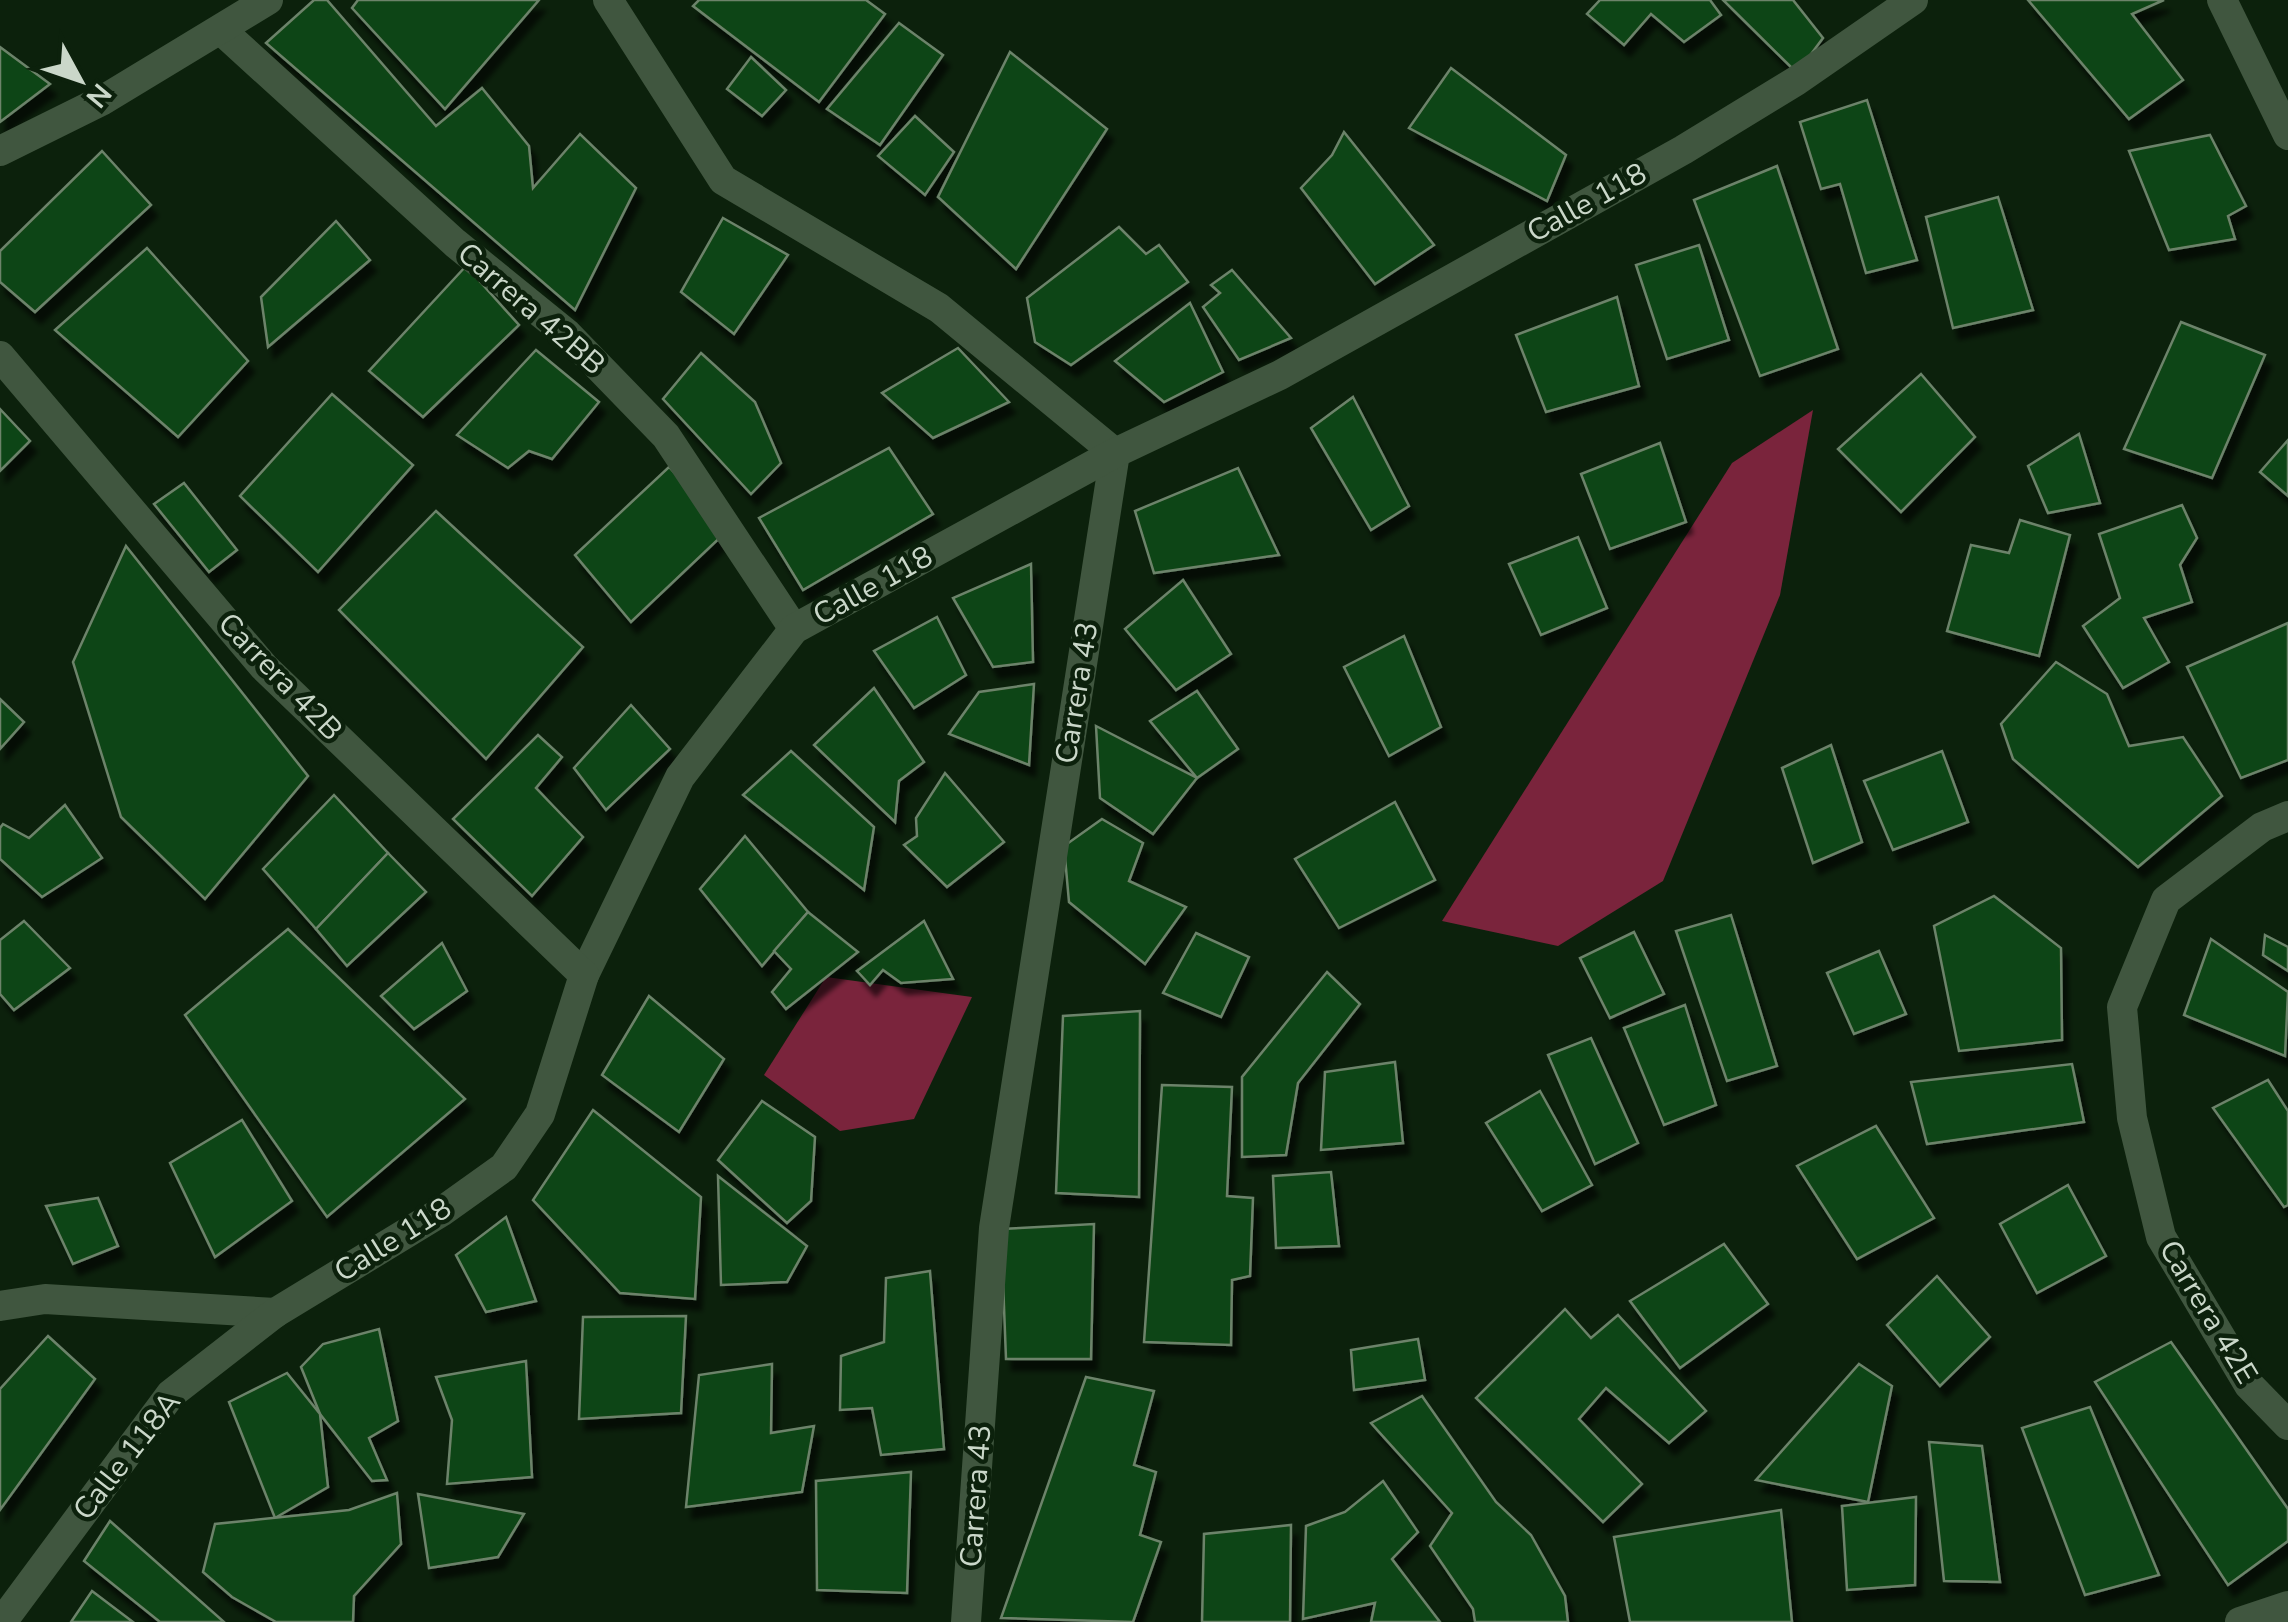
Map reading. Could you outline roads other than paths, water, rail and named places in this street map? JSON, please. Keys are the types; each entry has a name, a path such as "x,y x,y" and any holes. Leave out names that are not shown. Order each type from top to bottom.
{"street":[{"path":"0,151 102,100 268,0"},
{"path":"608,0 723,180 939,308 1115,454"},
{"name":"Calle 118","path":"275,1313 441,1212 504,1167 540,1114 584,974 680,777 794,628 1115,454 1280,375 1683,150 1796,81 1913,0"},
{"path":"2222,0 2288,136"},
{"name":"Carrera 42BB","path":"221,30 455,243 566,334 666,436 794,628"},
{"name":"Carrera 42B","path":"0,356 264,667 584,974"},
{"name":"Carrera 43","path":"966,1622 994,1228 1115,454"},
{"name":"Carrera 42E","path":"2288,816 2262,827 2166,900 2122,1007 2132,1118 2161,1237 2248,1385 2288,1425"},
{"path":"0,1306 45,1299 275,1313"},
{"name":"Calle 118A","path":"2,1622 171,1394 275,1313"},
{"path":"2240,1622 2288,1606"}]}
